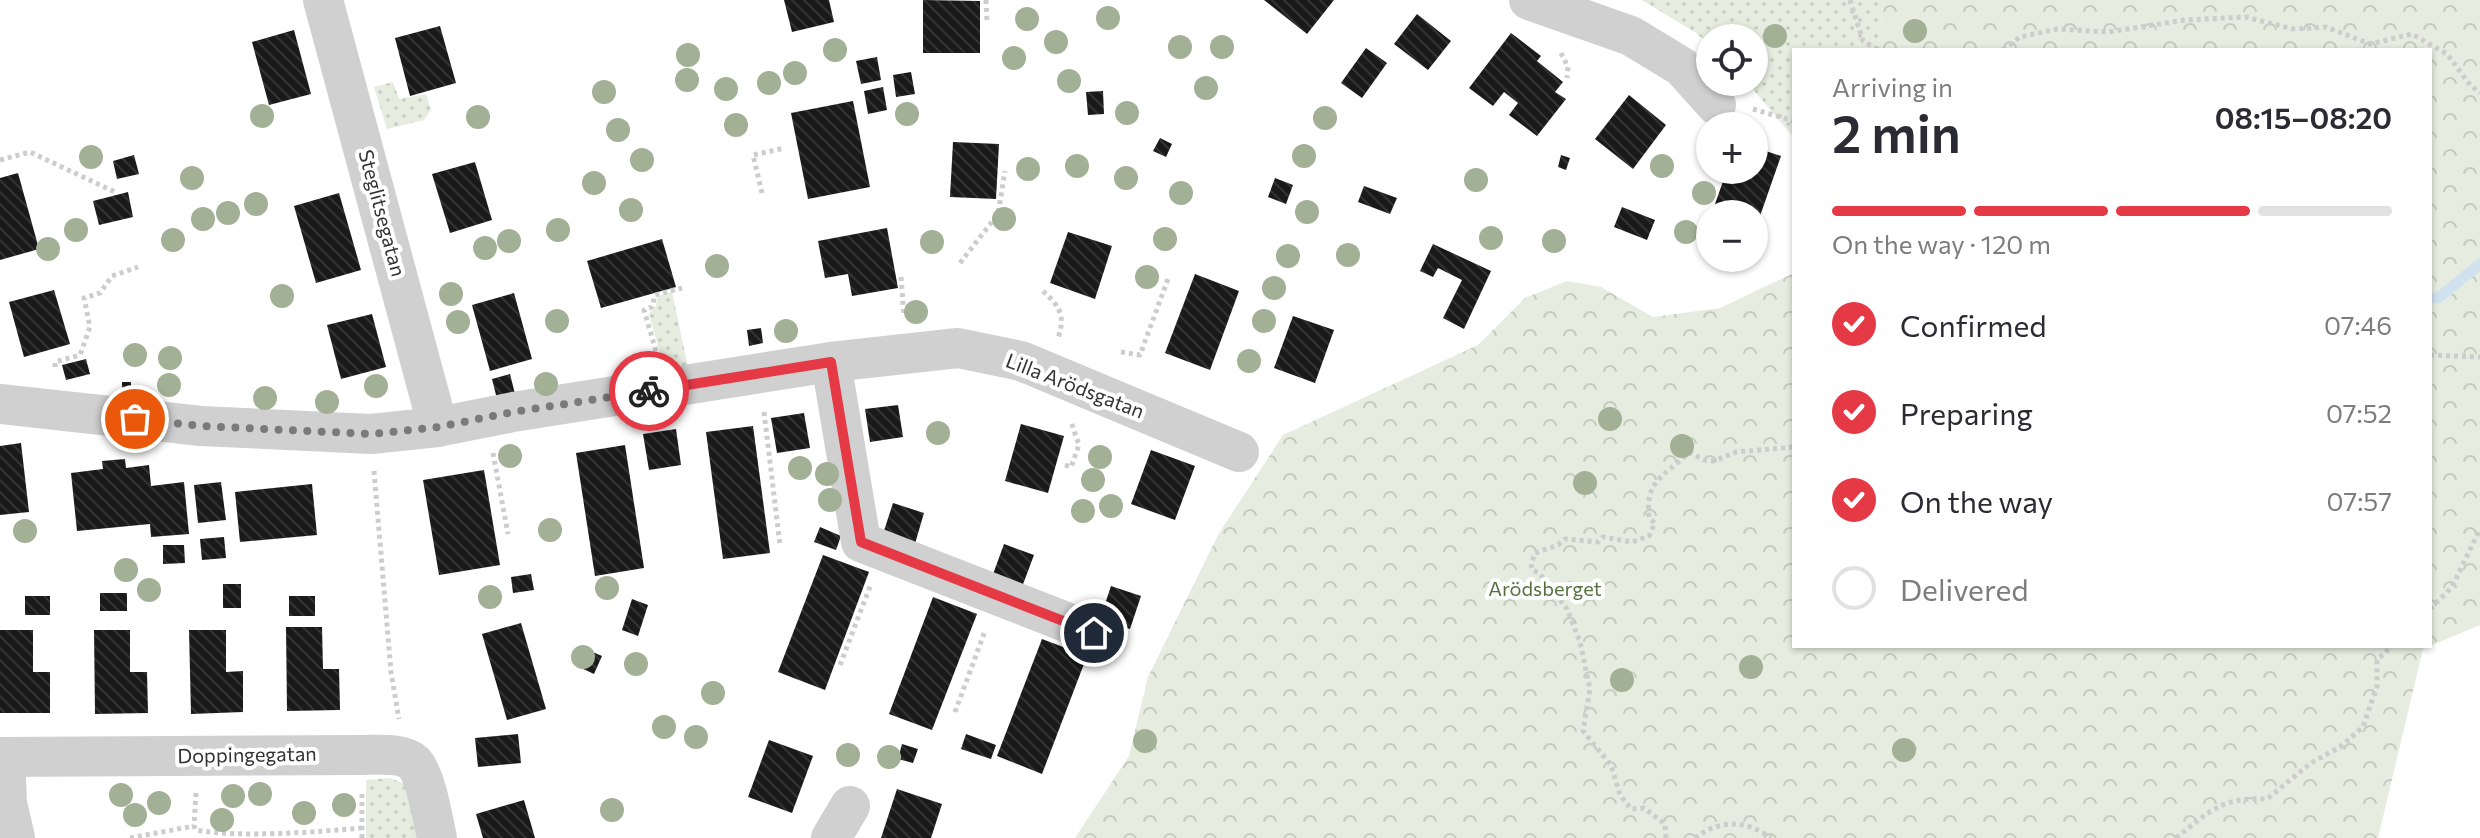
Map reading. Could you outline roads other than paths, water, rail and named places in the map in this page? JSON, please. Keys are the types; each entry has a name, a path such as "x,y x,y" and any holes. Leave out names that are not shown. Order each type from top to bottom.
{"street":[{"name":"Steglitsegatan","path":"323,0 438,427"},
{"path":"1529,0 1631,36 1682,67 1716,105"},
{"name":"Lilla Arödsgatan","path":"0,404 201,426 371,434 438,427 831,362 958,348 1021,361 1239,452"},
{"path":"831,362 861,542 1094,633"},
{"name":"Doppingegatan","path":"2,757 362,755 404,758 414,763 420,775 437,838"},
{"path":"2,757 15,838"}],"waterway":[{"path":"2432,298 2438,298 2480,264"}],"park label":[{"name":"Arödsberget","path":"1545,589"}]}
